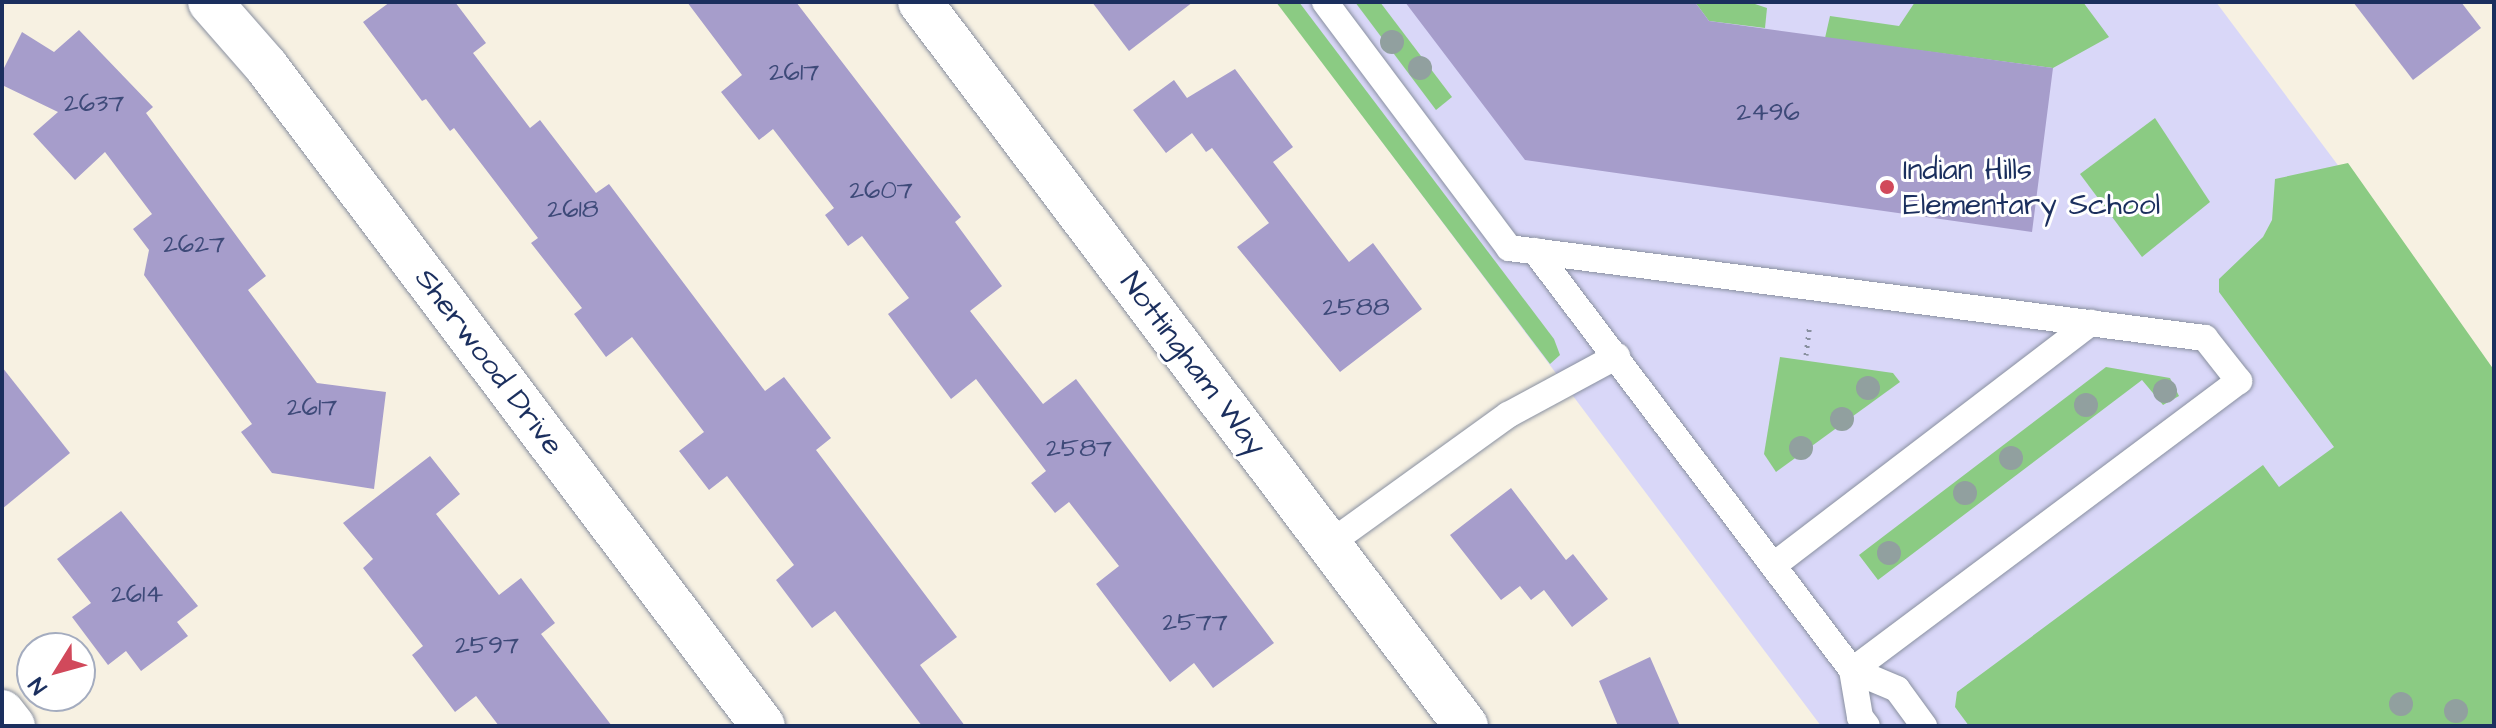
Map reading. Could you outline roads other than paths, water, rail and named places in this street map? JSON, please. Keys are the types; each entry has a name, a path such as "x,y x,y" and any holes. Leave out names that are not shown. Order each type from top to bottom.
{"street":[{"name":"Sherwood Drive","path":"210,2 266,66 763,726"},
{"name":"Nottingham Way","path":"920,2 1466,726"},
{"path":"2,712 13,726"}],"lane":[{"path":"1325,2 1509,248 2205,338 2239,381 1852,670"},
{"path":"1535,251 1852,670 1867,726"},
{"path":"1774,565 2091,323"},
{"path":"1329,544 1508,415 1617,356"},
{"path":"1852,670 1897,689 1924,726"}],"place":[{"name":"Indian Hills Elementary School","path":"1887,187"}]}
